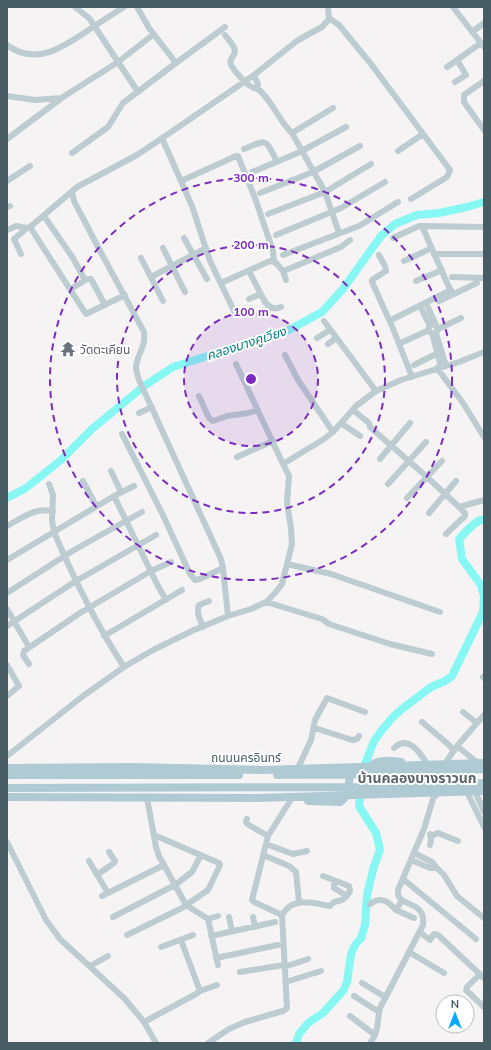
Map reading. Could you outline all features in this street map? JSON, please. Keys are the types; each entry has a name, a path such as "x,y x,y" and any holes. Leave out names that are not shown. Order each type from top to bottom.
{"main road":[{"path":"434,792 423,796 377,799 369,798 366,794 371,766 374,763 384,761 426,762 443,765"},
{"path":"257,798 290,801 340,802 346,796 352,770 349,765 299,766 263,770"},
{"name":"ถนนนครอินทร์","path":"379,771 443,765 482,765"},
{"name":"ถนนนครอินทร์","path":"7,775 379,771 482,765"},
{"name":"ถนนนครอินทร์","path":"7,768 132,767 339,771"},
{"path":"370,791 484,783"},
{"path":"7,788 484,792"},
{"path":"7,797 257,798 341,791"}],"street":[{"path":"75,7 89,18 138,92"},
{"path":"7,45 17,51 27,54 42,54 60,48 124,7"},
{"path":"137,7 154,34 176,63"},
{"path":"21,254 14,239 78,187 137,155 254,75 298,40 322,27 329,18 328,7"},
{"path":"447,67 483,45 453,7"},
{"path":"329,18 339,24 449,168 450,173 447,177 411,198"},
{"path":"472,32 484,23"},
{"path":"72,153 108,127 123,104 225,27"},
{"path":"7,139 63,98 118,62 154,34"},
{"path":"225,35 235,49 230,63 237,73 252,87 257,89 267,100 284,126 292,133 325,192 339,233"},
{"path":"455,82 466,75 457,60"},
{"path":"254,75 258,84 257,89"},
{"path":"484,81 464,95 463,98 464,102 484,130"},
{"path":"7,96 34,100 63,98"},
{"path":"292,133 333,108"},
{"path":"252,172 302,151 346,127"},
{"path":"398,151 423,134"},
{"path":"162,138 192,206 210,261 235,313"},
{"path":"244,149 262,141 265,142 277,162"},
{"path":"260,193 313,172 360,146"},
{"path":"181,181 238,156 258,205 273,251 274,262 283,271 286,280"},
{"path":"268,214 325,192 371,164"},
{"path":"7,181 30,166"},
{"path":"276,235 341,208 385,182"},
{"path":"72,192 74,201 144,332 144,347 136,367 139,380 221,559 228,616"},
{"path":"283,255 359,226 398,202"},
{"path":"44,216 73,258 85,280"},
{"path":"7,230 16,226 28,228 71,289 86,314 125,295"},
{"path":"393,238 419,226 484,227"},
{"path":"422,226 452,292"},
{"path":"184,238 207,279"},
{"path":"283,271 341,247 350,240"},
{"path":"163,248 185,292"},
{"path":"151,277 206,248"},
{"path":"404,261 433,251 484,254"},
{"path":"379,255 386,270 372,280 372,282 392,326 412,377"},
{"path":"141,258 163,300"},
{"path":"221,283 270,261 274,262"},
{"path":"416,282 442,270"},
{"path":"249,271 265,302 270,308"},
{"path":"452,277 484,278"},
{"path":"71,289 89,278 91,279 105,305"},
{"path":"393,319 452,292 477,283"},
{"path":"249,299 261,294"},
{"path":"424,305 440,352 442,367 484,437"},
{"path":"259,315 270,308 281,307"},
{"path":"403,342 461,318"},
{"path":"324,321 376,391"},
{"path":"317,338 330,330"},
{"path":"328,344 336,338"},
{"path":"414,365 440,352"},
{"path":"283,464 314,446 333,432 352,411 376,391 484,352"},
{"path":"285,355 298,380 333,432"},
{"path":"7,756 83,696 124,667 153,650 203,627 228,616 242,613 266,602 282,584 292,540 287,503 289,476 236,364"},
{"path":"199,396 209,418 213,422 227,416 258,410"},
{"path":"139,412 152,407"},
{"path":"352,411 369,423 370,427 392,445 465,512 465,516 446,534"},
{"path":"341,423 360,436"},
{"path":"380,459 410,424"},
{"path":"122,434 193,578 197,580 223,568"},
{"path":"237,457 273,441"},
{"path":"388,484 426,442"},
{"path":"407,498 442,461"},
{"path":"111,471 121,492"},
{"path":"83,481 96,506"},
{"path":"429,513 456,481"},
{"path":"48,484 53,495 54,532 64,557 104,636 124,667"},
{"path":"7,560 96,506 134,486"},
{"path":"114,496 166,600"},
{"path":"459,507 484,500"},
{"path":"7,526 38,510 45,509 53,511"},
{"path":"7,593 64,557 142,512"},
{"path":"7,626 76,581 156,535"},
{"path":"29,664 23,653 29,647 89,608 151,571 170,562"},
{"path":"287,564 331,574 440,612"},
{"path":"104,636 182,590"},
{"path":"203,627 198,614 198,609 199,605 209,601"},
{"path":"266,602 322,619 329,624 390,644 432,654"},
{"path":"7,609 29,647"},
{"path":"7,665 19,686 7,696"},
{"path":"299,766 311,740 316,720 327,698 365,712"},
{"path":"463,712 477,724"},
{"path":"443,765 484,715"},
{"path":"422,722 448,744 482,765"},
{"path":"315,728 352,740 357,739 359,736"},
{"path":"394,748 402,742 407,742 426,762"},
{"path":"427,908 418,908 399,898 398,894 423,830 434,792"},
{"path":"471,792 484,812"},
{"path":"471,792 484,827"},
{"path":"147,798 156,847 186,905 208,919 218,965"},
{"path":"282,915 252,900 268,836 290,801"},
{"path":"247,819 247,824 268,836"},
{"path":"423,830 431,836"},
{"path":"431,836 438,834 458,841"},
{"path":"126,935 186,905 208,890 220,865 219,863 154,835"},
{"path":"430,845 431,836"},
{"path":"7,842 46,920 62,941 125,999 144,1022 156,1043"},
{"path":"266,844 293,854 308,851"},
{"path":"97,875 114,863 115,861 109,852"},
{"path":"414,853 432,862 444,875 457,896 484,918"},
{"path":"113,917 176,885 192,872 201,855"},
{"path":"263,855 289,866 296,872 300,902"},
{"path":"411,860 430,868 437,868"},
{"path":"89,861 108,892"},
{"path":"102,896 164,865"},
{"path":"208,1043 229,1029 245,1022 286,1010 282,915 292,904 300,902 330,906 334,902 342,900 350,891 350,888 323,876"},
{"path":"403,879 427,908 476,939"},
{"path":"334,881 335,889 347,896"},
{"path":"370,904 379,899 388,901 396,910 414,918"},
{"path":"396,910 402,900"},
{"path":"370,1043 377,1031 379,1012 385,997 420,932 427,908"},
{"path":"208,919 218,916"},
{"path":"229,917 232,931"},
{"path":"253,917 255,927"},
{"path":"211,936 275,922"},
{"path":"420,932 430,940 434,934 438,935 482,976 467,987 466,990 484,1007"},
{"path":"161,947 193,935"},
{"path":"181,940 200,991"},
{"path":"216,958 278,945"},
{"path":"409,952 444,973"},
{"path":"90,966 108,956"},
{"path":"240,972 284,966 308,959"},
{"path":"286,982 321,971"},
{"path":"362,982 385,997"},
{"path":"144,1022 200,991 217,985"},
{"path":"354,996 379,1012"},
{"path":"350,1016 375,1035"}],"waterway":[{"name":"คลองบางคูเวียง","path":"7,498 26,488 61,460 92,429 144,386 173,367 289,330 322,312 343,289 381,236 395,224 417,215 439,213 484,202"},
{"path":"296,1043 299,1034 308,1023 323,1013 343,991 347,982 351,954 355,945 361,938 365,925 367,895 374,866 380,850 376,833 359,806 365,764 374,741 393,717 402,709 431,687 452,676 483,612 484,597 481,585 462,559 459,539 474,524 484,519"}],"place":[{"name":"วัดตะเคียน","path":"68,349"}],"district":[{"name":"บ้านคลองบางราวนก","path":"417,778"}]}
